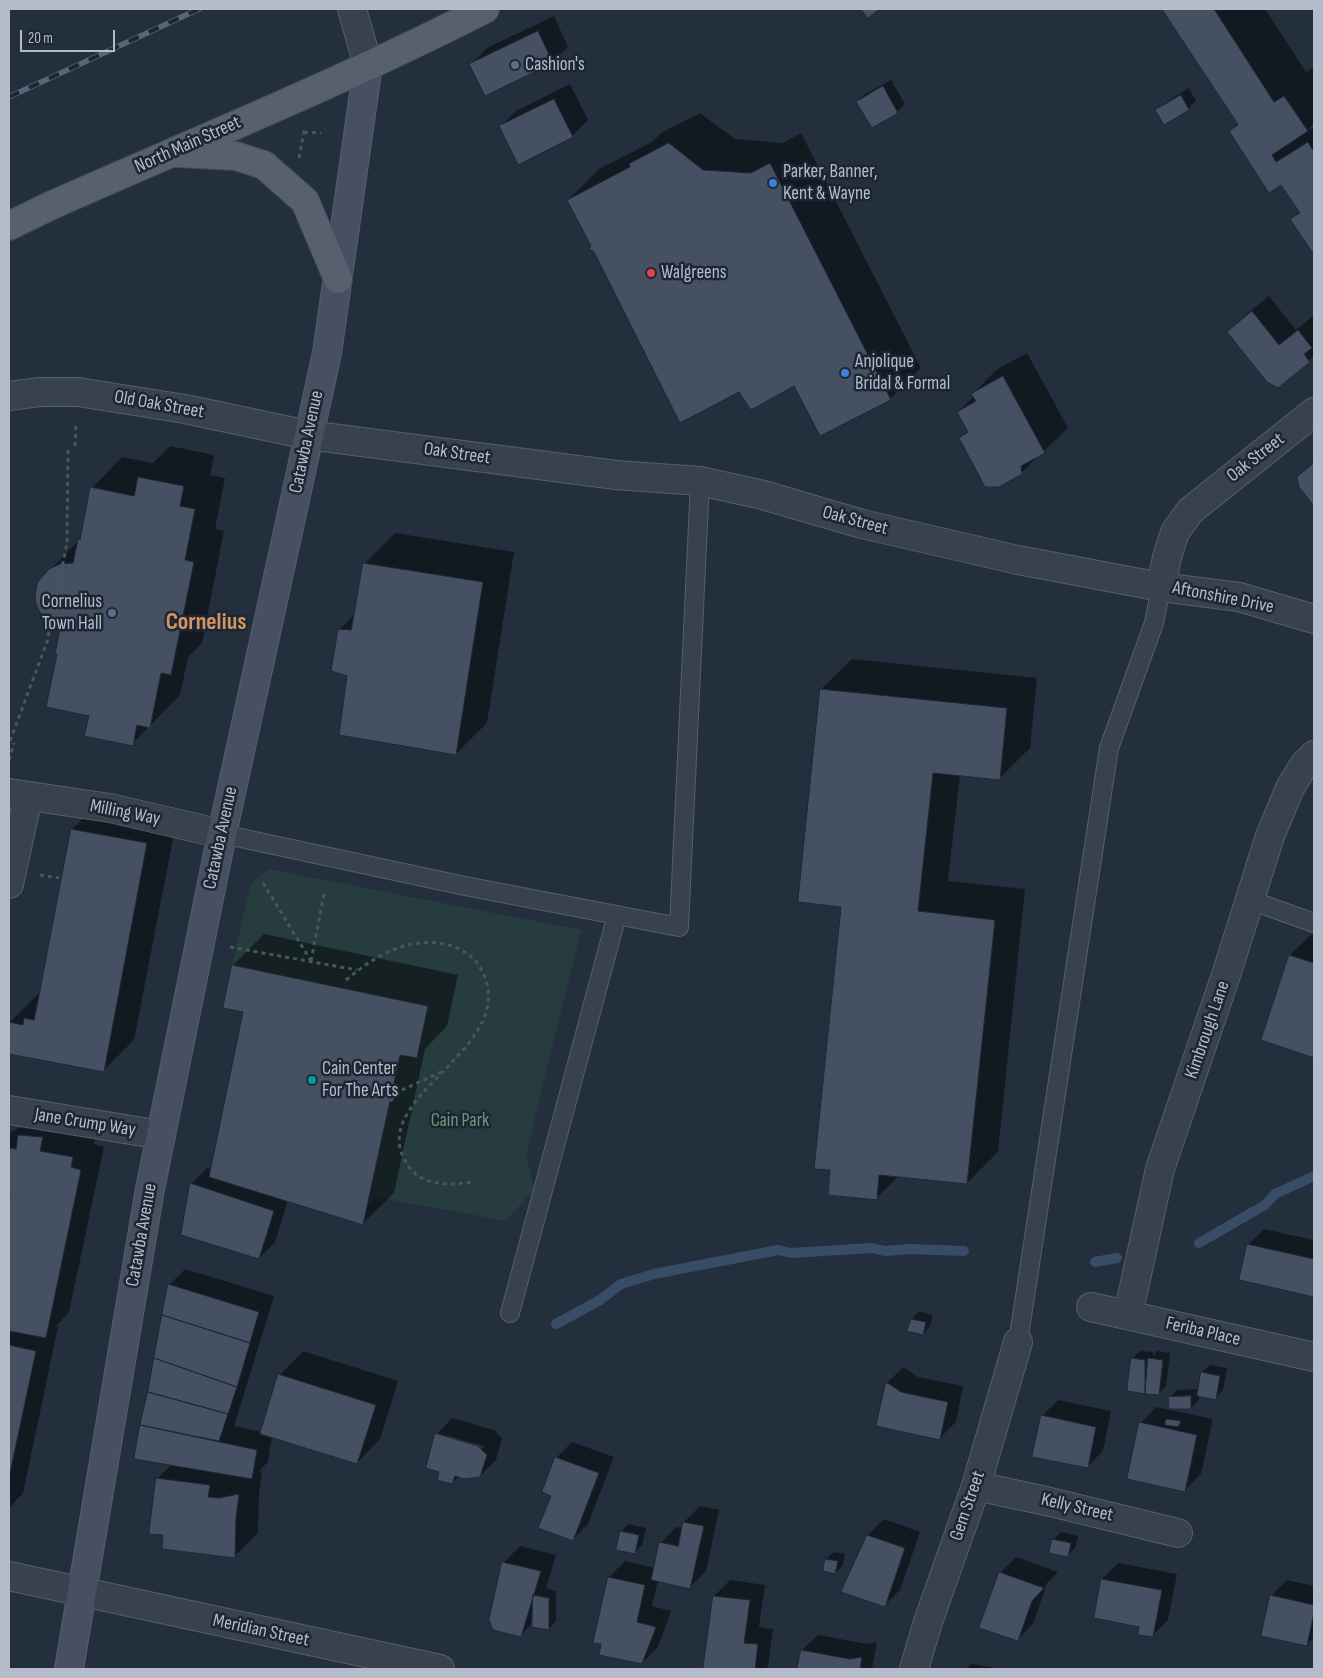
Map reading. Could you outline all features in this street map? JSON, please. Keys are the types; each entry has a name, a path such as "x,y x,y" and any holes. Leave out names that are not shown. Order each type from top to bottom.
{"main road":[{"name":"North Main Street","path":"9,226 61,201 368,65 485,9"},
{"name":"Catawba Avenue","path":"69,1669 150,1188 222,834 327,353 368,65"},
{"path":"170,153 236,156 264,165 305,201 338,279"}],"street":[{"name":"Catawba Avenue","path":"352,9 368,65"},
{"name":"Old Oak Street","path":"9,396 40,392 78,392 186,409 308,435"},
{"name":"Oak Street","path":"308,435 616,475 700,481 763,495 862,524 1018,560 1161,586 1175,532 1190,512 1314,412"},
{"name":"Aftonshire Drive","path":"1161,586 1238,597 1314,619"},
{"name":"Kimbrough Lane","path":"1128,1315 1160,1169 1224,982 1270,836 1290,788 1304,765 1314,755"},
{"name":"Milling Way","path":"18,795 110,808 222,834"},
{"path":"9,884 18,795"},
{"name":"Jane Crump Way","path":"9,1110 161,1135"},
{"name":"Feriba Place","path":"1091,1307 1314,1357"},
{"name":"Gem Street","path":"914,1669 928,1622 976,1486 1018,1342"},
{"name":"Kelly Street","path":"976,1486 1046,1500 1178,1533"},
{"name":"Meridian Street","path":"9,1576 440,1669"}],"lane":[{"path":"222,834 467,881 679,927 700,481"},
{"path":"1018,1342 1109,748 1154,623 1161,586"},
{"path":"1250,900 1314,923"},
{"path":"510,1313 617,915"}],"path":[{"path":"299,160 305,121"},
{"path":"304,132 321,133"},
{"path":"10,741 47,642 67,543 68,446"},
{"path":"9,760 14,743"},
{"path":"263,883 311,962"},
{"path":"311,962 324,894"},
{"path":"346,980 357,970 383,954 402,946 420,942 453,945 470,954 480,968 487,982 488,999 485,1018 465,1048 415,1101 404,1118 401,1131 401,1146 405,1161 413,1172 429,1181 449,1185 472,1182"},
{"path":"230,947 357,970"},
{"path":"390,1101 402,1090 443,1071"}],"green space":[{"name":"Cain Park","path":"268,869 581,930 526,1155 534,1189 506,1221 375,1197 368,1204 400,1055 417,1058 428,1006 232,965 250,886"}],"building":[{"path":"861,9 880,9 868,18"},
{"path":"1162,9 1214,9 1274,102 1284,96 1308,131 1272,155 1276,162 1308,142 1314,152 1314,250 1312,252 1290,219 1300,213 1281,185 1269,193 1229,131 1238,125"},
{"path":"538,31 553,63 485,96 469,64"},
{"path":"883,86 898,113 872,128 856,102"},
{"path":"1181,95 1189,110 1164,125 1155,110"},
{"path":"554,99 573,137 518,165 499,126"},
{"path":"669,143 703,170 751,173 770,163 891,400 820,436 794,386 751,410 739,392 680,423 594,252 589,249 591,246 567,200 630,167 629,164"},
{"path":"1252,311 1279,345 1298,330 1312,348 1304,354 1310,362 1278,388 1267,382 1227,332"},
{"path":"1003,376 1045,453 1021,466 1022,474 999,487 985,487 959,438 968,432 957,412 976,401 971,394"},
{"path":"1314,463 1314,506 1299,487 1297,477"},
{"name":"Cornelius Town Hall","path":"138,477 184,486 180,506 195,509 185,560 194,562 171,675 161,673 150,728 137,725 133,746 84,736 89,716 46,707 60,629 50,624 42,616 35,597 37,583 49,569 60,564 73,563 78,539 80,540 90,487 134,496"},
{"path":"363,563 483,582 456,755 339,735 347,676 331,671 338,629 351,630"},
{"path":"820,689 1007,708 1000,780 933,773 918,911 995,920 967,1184 879,1175 877,1200 828,1195 830,1170 814,1169 841,907 798,902"},
{"path":"71,829 147,843 104,1072 9,1054 9,1022 23,1025 24,1018 34,1020"},
{"path":"1289,955 1314,963 1314,1058 1261,1040"},
{"name":"Cain Center For The Arts","path":"232,965 428,1006 417,1058 400,1055 363,1225 209,1177 243,1012 223,1008"},
{"path":"18,1135 43,1137 40,1151 73,1157 71,1167 81,1170 46,1338 9,1331 9,1148 16,1149"},
{"path":"190,1183 274,1211 259,1259 181,1235"},
{"path":"1247,1244 1314,1259 1314,1297 1239,1280"},
{"path":"168,1284 259,1312 250,1343 162,1315"},
{"path":"162,1315 250,1343 237,1387 154,1358"},
{"path":"911,1319 926,1322 923,1335 907,1331"},
{"path":"9,1345 36,1351 9,1478"},
{"path":"154,1358 237,1387 228,1414 148,1392"},
{"path":"1131,1358 1145,1360 1145,1394 1127,1391"},
{"path":"1148,1358 1163,1360 1159,1395 1145,1394"},
{"path":"1201,1372 1220,1376 1216,1400 1197,1396"},
{"path":"278,1374 376,1405 357,1464 260,1434"},
{"path":"886,1382 901,1392 948,1402 940,1440 876,1426"},
{"path":"148,1392 228,1414 219,1441 140,1425"},
{"path":"1191,1396 1191,1409 1169,1409 1168,1397"},
{"path":"1041,1415 1096,1427 1088,1468 1032,1457"},
{"path":"1166,1419 1181,1421 1178,1427 1165,1425"},
{"path":"1139,1422 1197,1435 1185,1492 1127,1479"},
{"path":"140,1425 257,1450 252,1479 134,1459"},
{"path":"435,1433 478,1446 487,1455 480,1477 464,1479 455,1476 452,1484 437,1480 439,1472 426,1468"},
{"path":"555,1457 599,1473 573,1541 538,1528 551,1496 542,1492"},
{"path":"156,1478 210,1485 208,1497 219,1498 239,1494 235,1558 162,1549 163,1535 149,1534"},
{"path":"683,1522 704,1526 690,1589 651,1580 659,1542 678,1546"},
{"path":"620,1531 639,1535 635,1554 616,1550"},
{"path":"867,1535 905,1548 885,1607 841,1592"},
{"path":"1052,1539 1071,1543 1068,1557 1049,1553"},
{"path":"825,1559 838,1561 835,1574 823,1571"},
{"path":"502,1562 541,1571 521,1637 493,1630 489,1620"},
{"path":"999,1572 1044,1588 1032,1601 1018,1641 979,1628"},
{"path":"608,1577 645,1585 637,1622 656,1627 642,1664 599,1655 601,1644 593,1643"},
{"path":"1101,1579 1162,1590 1153,1637 1138,1635 1139,1627 1094,1618"},
{"path":"533,1595 549,1598 549,1630 532,1627"},
{"path":"1270,1595 1314,1605 1307,1646 1261,1636"},
{"path":"713,1596 750,1600 744,1643 758,1644 755,1669 703,1669"},
{"path":"801,1650 850,1659 862,1657 860,1669 797,1669"}],"waterway":[{"path":"1199,1243 1265,1205 1275,1194 1314,1176"},
{"path":"556,1324 600,1300 621,1284 654,1274 778,1250 791,1253 872,1248 885,1251 909,1249 964,1251"},
{"path":"1095,1262 1117,1258"}],"railway":[{"path":"9,97 199,9"}],"place":[{"name":"Cashion's","path":"515,65"},
{"name":"Parker, Banner, Kent & Wayne","path":"773,183"},
{"name":"Walgreens","path":"651,273"},
{"name":"Anjolique Bridal & Formal","path":"845,373"},
{"name":"Cornelius Town Hall","path":"112,613"},
{"name":"Cain Center For The Arts","path":"312,1080"}],"district":[{"name":"Cornelius","path":"206,623"}]}
